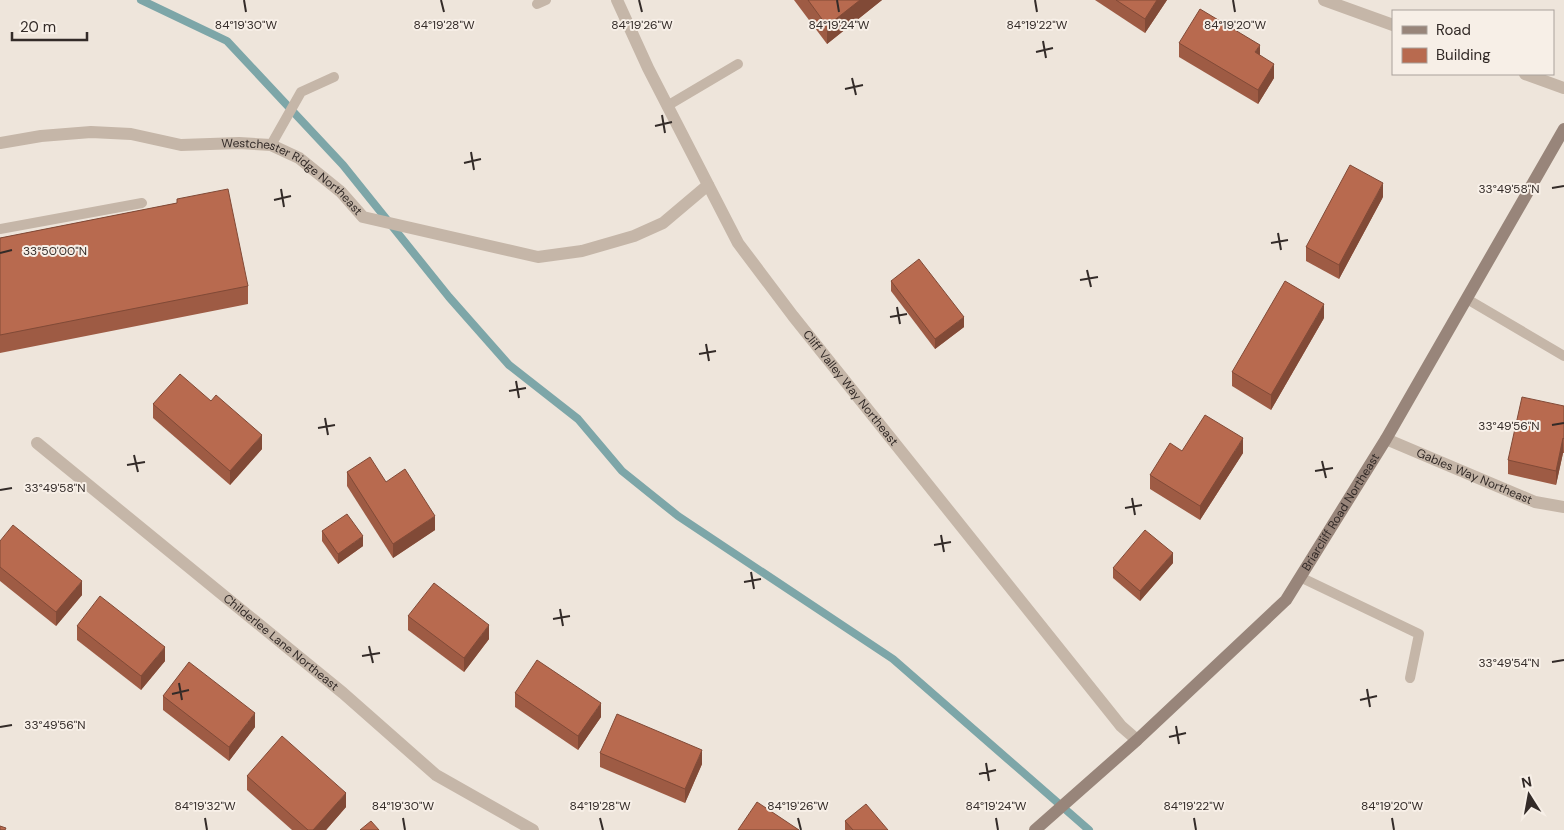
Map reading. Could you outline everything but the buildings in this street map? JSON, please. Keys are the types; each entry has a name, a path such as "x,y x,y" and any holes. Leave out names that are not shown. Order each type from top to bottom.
{"main road":[{"name":"Briarcliff Road Northeast","path":"1035,830 1137,740 1286,600 1386,439 1564,129"}],"street":[{"name":"Cliff Valley Way Northeast","path":"617,0 667,106 738,243 788,309 1121,726 1137,740"},
{"path":"1324,0 1392,25"},
{"path":"1528,75 1564,88"},
{"name":"Westchester Ridge Northeast","path":"0,143 42,136 91,132 131,134 181,145 239,143 271,145 299,158 341,192 363,218 538,257 582,251 642,232 663,223 708,185"},
{"name":"Gables Way Northeast","path":"1386,439 1535,502 1564,507"},
{"name":"Childerlee Lane Northeast","path":"37,443 343,693 436,775 533,830"}],"lane":[{"path":"667,106 738,64"},
{"path":"271,145 301,92 334,77"},
{"path":"0,229 142,203"},
{"path":"1467,299 1564,356"},
{"path":"1300,577 1419,634 1410,678"}],"waterway":[{"path":"141,0 227,41 343,165 449,297 509,365 578,419 622,471 678,516 893,659 1089,830"}]}
